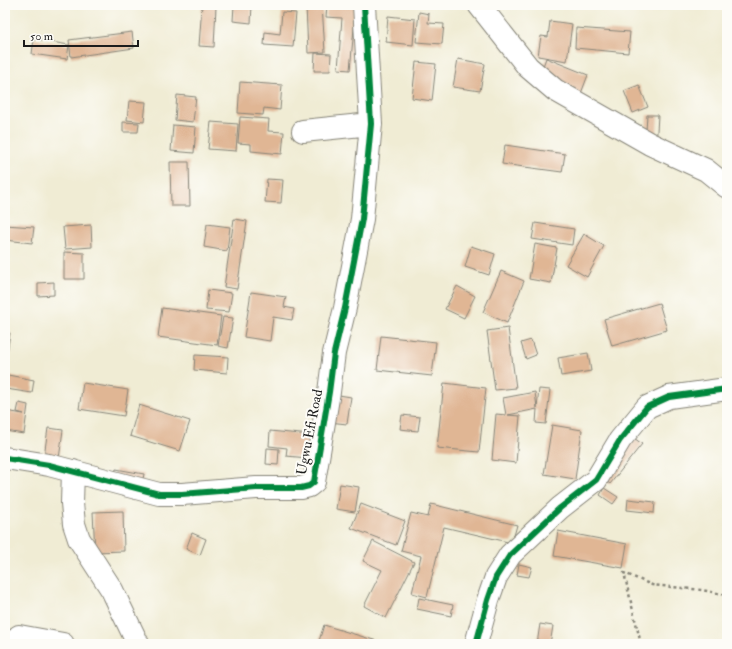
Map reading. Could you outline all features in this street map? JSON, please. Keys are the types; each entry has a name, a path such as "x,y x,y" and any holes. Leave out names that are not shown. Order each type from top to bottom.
{"street":[{"path":"303,131 371,124 364,5"},
{"path":"479,5 528,68 554,90 650,144 706,170 727,186"},
{"name":"Ugwu Efi Road","path":"5,458 49,465 159,494 217,492 256,488 301,488 309,486 314,482 334,353 359,239 371,124"},
{"path":"476,644 496,577 510,555 560,508 596,480 620,440 647,406 669,397 727,389"},
{"path":"73,471 72,503 74,524 77,534 112,590 138,644"},
{"path":"19,636 63,644"}],"path":[{"path":"641,644 624,574 652,584 702,590 727,595"}],"building":[{"path":"202,5 216,6 214,47 199,46"},
{"path":"234,5 252,5 251,23 233,21"},
{"path":"306,5 322,5 325,52 308,53"},
{"path":"327,5 356,7 350,70 338,69 342,18 326,17"},
{"path":"282,12 296,13 293,47 264,45 265,32 280,34"},
{"path":"419,12 429,14 428,23 444,24 442,44 416,42"},
{"path":"388,16 415,19 413,45 386,42"},
{"path":"550,21 572,24 567,61 538,56 541,36 548,37"},
{"path":"576,28 630,32 628,53 575,48"},
{"path":"132,32 134,48 71,57 69,40"},
{"path":"34,39 69,45 67,59 32,54"},
{"path":"315,53 331,54 330,71 314,71"},
{"path":"546,58 588,75 580,96 538,80"},
{"path":"458,59 485,64 480,91 453,87"},
{"path":"416,62 436,64 432,101 412,98"},
{"path":"240,82 282,85 280,110 264,108 263,115 238,113"},
{"path":"639,85 648,107 633,113 624,91"},
{"path":"177,95 196,97 193,122 175,120"},
{"path":"129,101 146,102 144,122 127,120"},
{"path":"647,115 658,115 656,148 645,147"},
{"path":"240,117 269,119 268,131 284,132 282,154 251,151 251,144 238,143"},
{"path":"123,122 139,123 138,132 123,132"},
{"path":"211,122 238,124 236,151 208,149"},
{"path":"173,125 196,127 194,153 171,151"},
{"path":"505,145 565,154 562,172 502,164"},
{"path":"170,162 189,162 190,206 171,206"},
{"path":"267,179 283,180 281,203 265,202"},
{"path":"234,219 247,221 237,289 224,287"},
{"path":"535,223 574,229 572,245 532,239"},
{"path":"207,224 230,227 227,251 204,247"},
{"path":"5,225 34,227 32,243 5,240"},
{"path":"91,225 92,247 65,249 63,227"},
{"path":"584,234 604,246 587,277 566,265"},
{"path":"535,244 557,248 551,283 529,279"},
{"path":"471,246 495,254 489,275 465,267"},
{"path":"64,252 84,253 84,279 64,279"},
{"path":"501,271 524,281 507,323 483,312"},
{"path":"54,282 54,295 38,296 38,283"},
{"path":"457,286 475,296 464,318 445,309"},
{"path":"208,290 232,293 229,312 206,310"},
{"path":"251,292 286,297 284,307 294,309 292,320 273,317 270,341 244,337"},
{"path":"659,303 667,330 612,346 604,319"},
{"path":"162,308 221,316 217,345 158,337"},
{"path":"223,317 233,318 228,348 218,346"},
{"path":"508,328 516,388 495,390 487,331"},
{"path":"5,332 10,333 6,361 5,361"},
{"path":"381,336 436,342 432,376 377,370"},
{"path":"531,340 536,355 526,359 521,343"},
{"path":"588,353 591,371 561,376 558,358"},
{"path":"195,355 228,357 227,373 194,370"},
{"path":"8,375 34,380 32,393 6,389"},
{"path":"83,383 128,390 124,416 79,409"},
{"path":"444,383 486,388 479,452 437,448"},
{"path":"539,389 550,390 546,424 536,423 537,409 508,415 520,416 516,463 492,460 496,414 506,415 503,398 535,392 537,408"},
{"path":"333,394 351,397 347,424 329,422"},
{"path":"19,403 28,405 24,434 5,431 5,411 24,414 17,412"},
{"path":"139,405 190,421 180,451 130,436"},
{"path":"402,415 420,417 418,431 400,429"},
{"path":"552,425 582,430 575,479 544,474"},
{"path":"48,428 63,430 58,466 43,464"},
{"path":"270,431 310,435 308,458 286,456 287,448 269,446"},
{"path":"630,435 642,444 610,484 598,475"},
{"path":"267,448 279,449 278,465 266,464"},
{"path":"116,469 144,474 141,489 113,484"},
{"path":"340,484 359,487 355,512 336,509"},
{"path":"604,488 618,497 613,504 600,495"},
{"path":"628,499 655,502 654,513 627,510"},
{"path":"361,504 405,521 396,545 351,528"},
{"path":"431,504 517,525 512,543 444,527 427,597 412,593 421,556 401,551 411,513 428,517"},
{"path":"123,511 124,551 95,552 93,512"},
{"path":"558,531 627,544 623,568 554,556"},
{"path":"192,533 206,539 200,555 186,549"},
{"path":"373,541 414,562 386,618 364,606 382,570 363,561"},
{"path":"519,564 532,567 529,577 517,575"},
{"path":"419,598 453,605 451,616 417,609"},
{"path":"540,624 553,626 550,644 537,644"},
{"path":"324,625 377,641 376,644 318,644"}],"cycle path":[{"path":"5,458 49,465 159,494 182,494 256,488 301,488 309,486 314,482 334,353 345,308 362,219 371,124 364,5"},
{"path":"476,644 496,577 510,555 560,508 596,480 620,440 647,407 669,397 727,389"}]}
